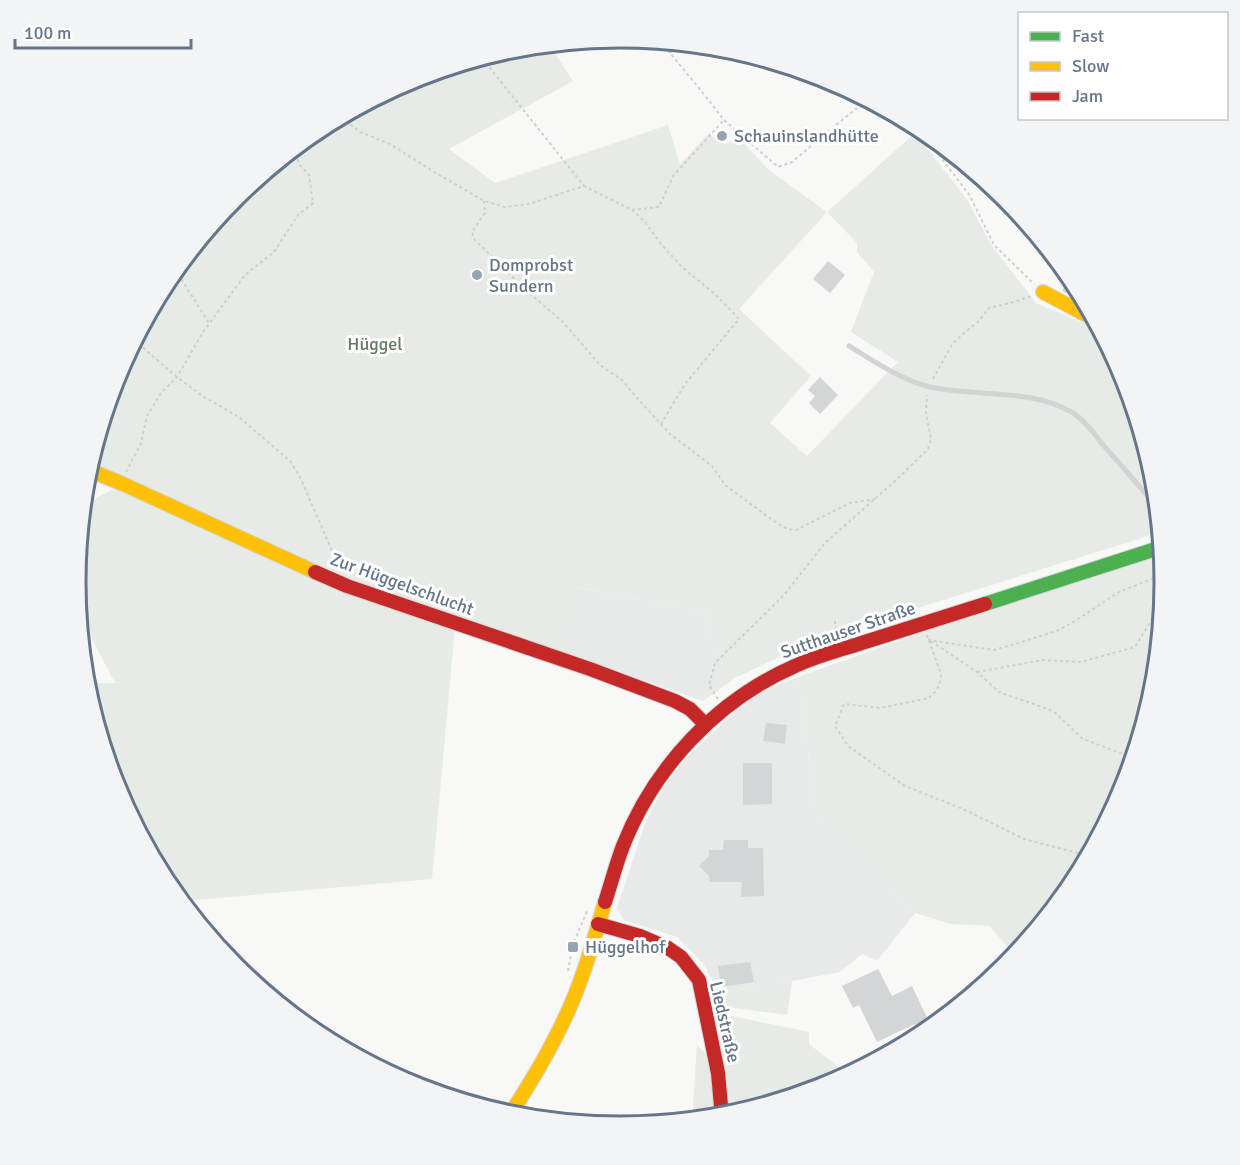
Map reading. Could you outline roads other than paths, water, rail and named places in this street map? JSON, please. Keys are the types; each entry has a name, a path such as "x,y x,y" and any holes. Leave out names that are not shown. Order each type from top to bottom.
{"street":[{"path":"1043,292 1081,312"},
{"name":"Zur Hüggelschlucht","path":"97,474 347,586 590,669 675,701 690,709 705,724"},
{"name":"Sutthauser Straße","path":"515,1107 537,1073 565,1018 586,963 624,846 646,798 677,754 705,724 739,697 788,669 840,650 1153,550"},
{"name":"Liedstraße","path":"598,924 640,936 668,948 681,957 699,980 718,1073 721,1107"}],"lane":[{"path":"849,346 901,375 929,386 1028,398 1057,405 1074,414 1090,429 1147,495"}],"place":[{"name":"Schauinslandhütte","path":"722,136"},
{"name":"Domprobst Sundern","path":"477,275"},
{"name":"Hüggelhof","path":"573,947"}],"park label":[{"name":"Hüggel","path":"375,344"}]}
